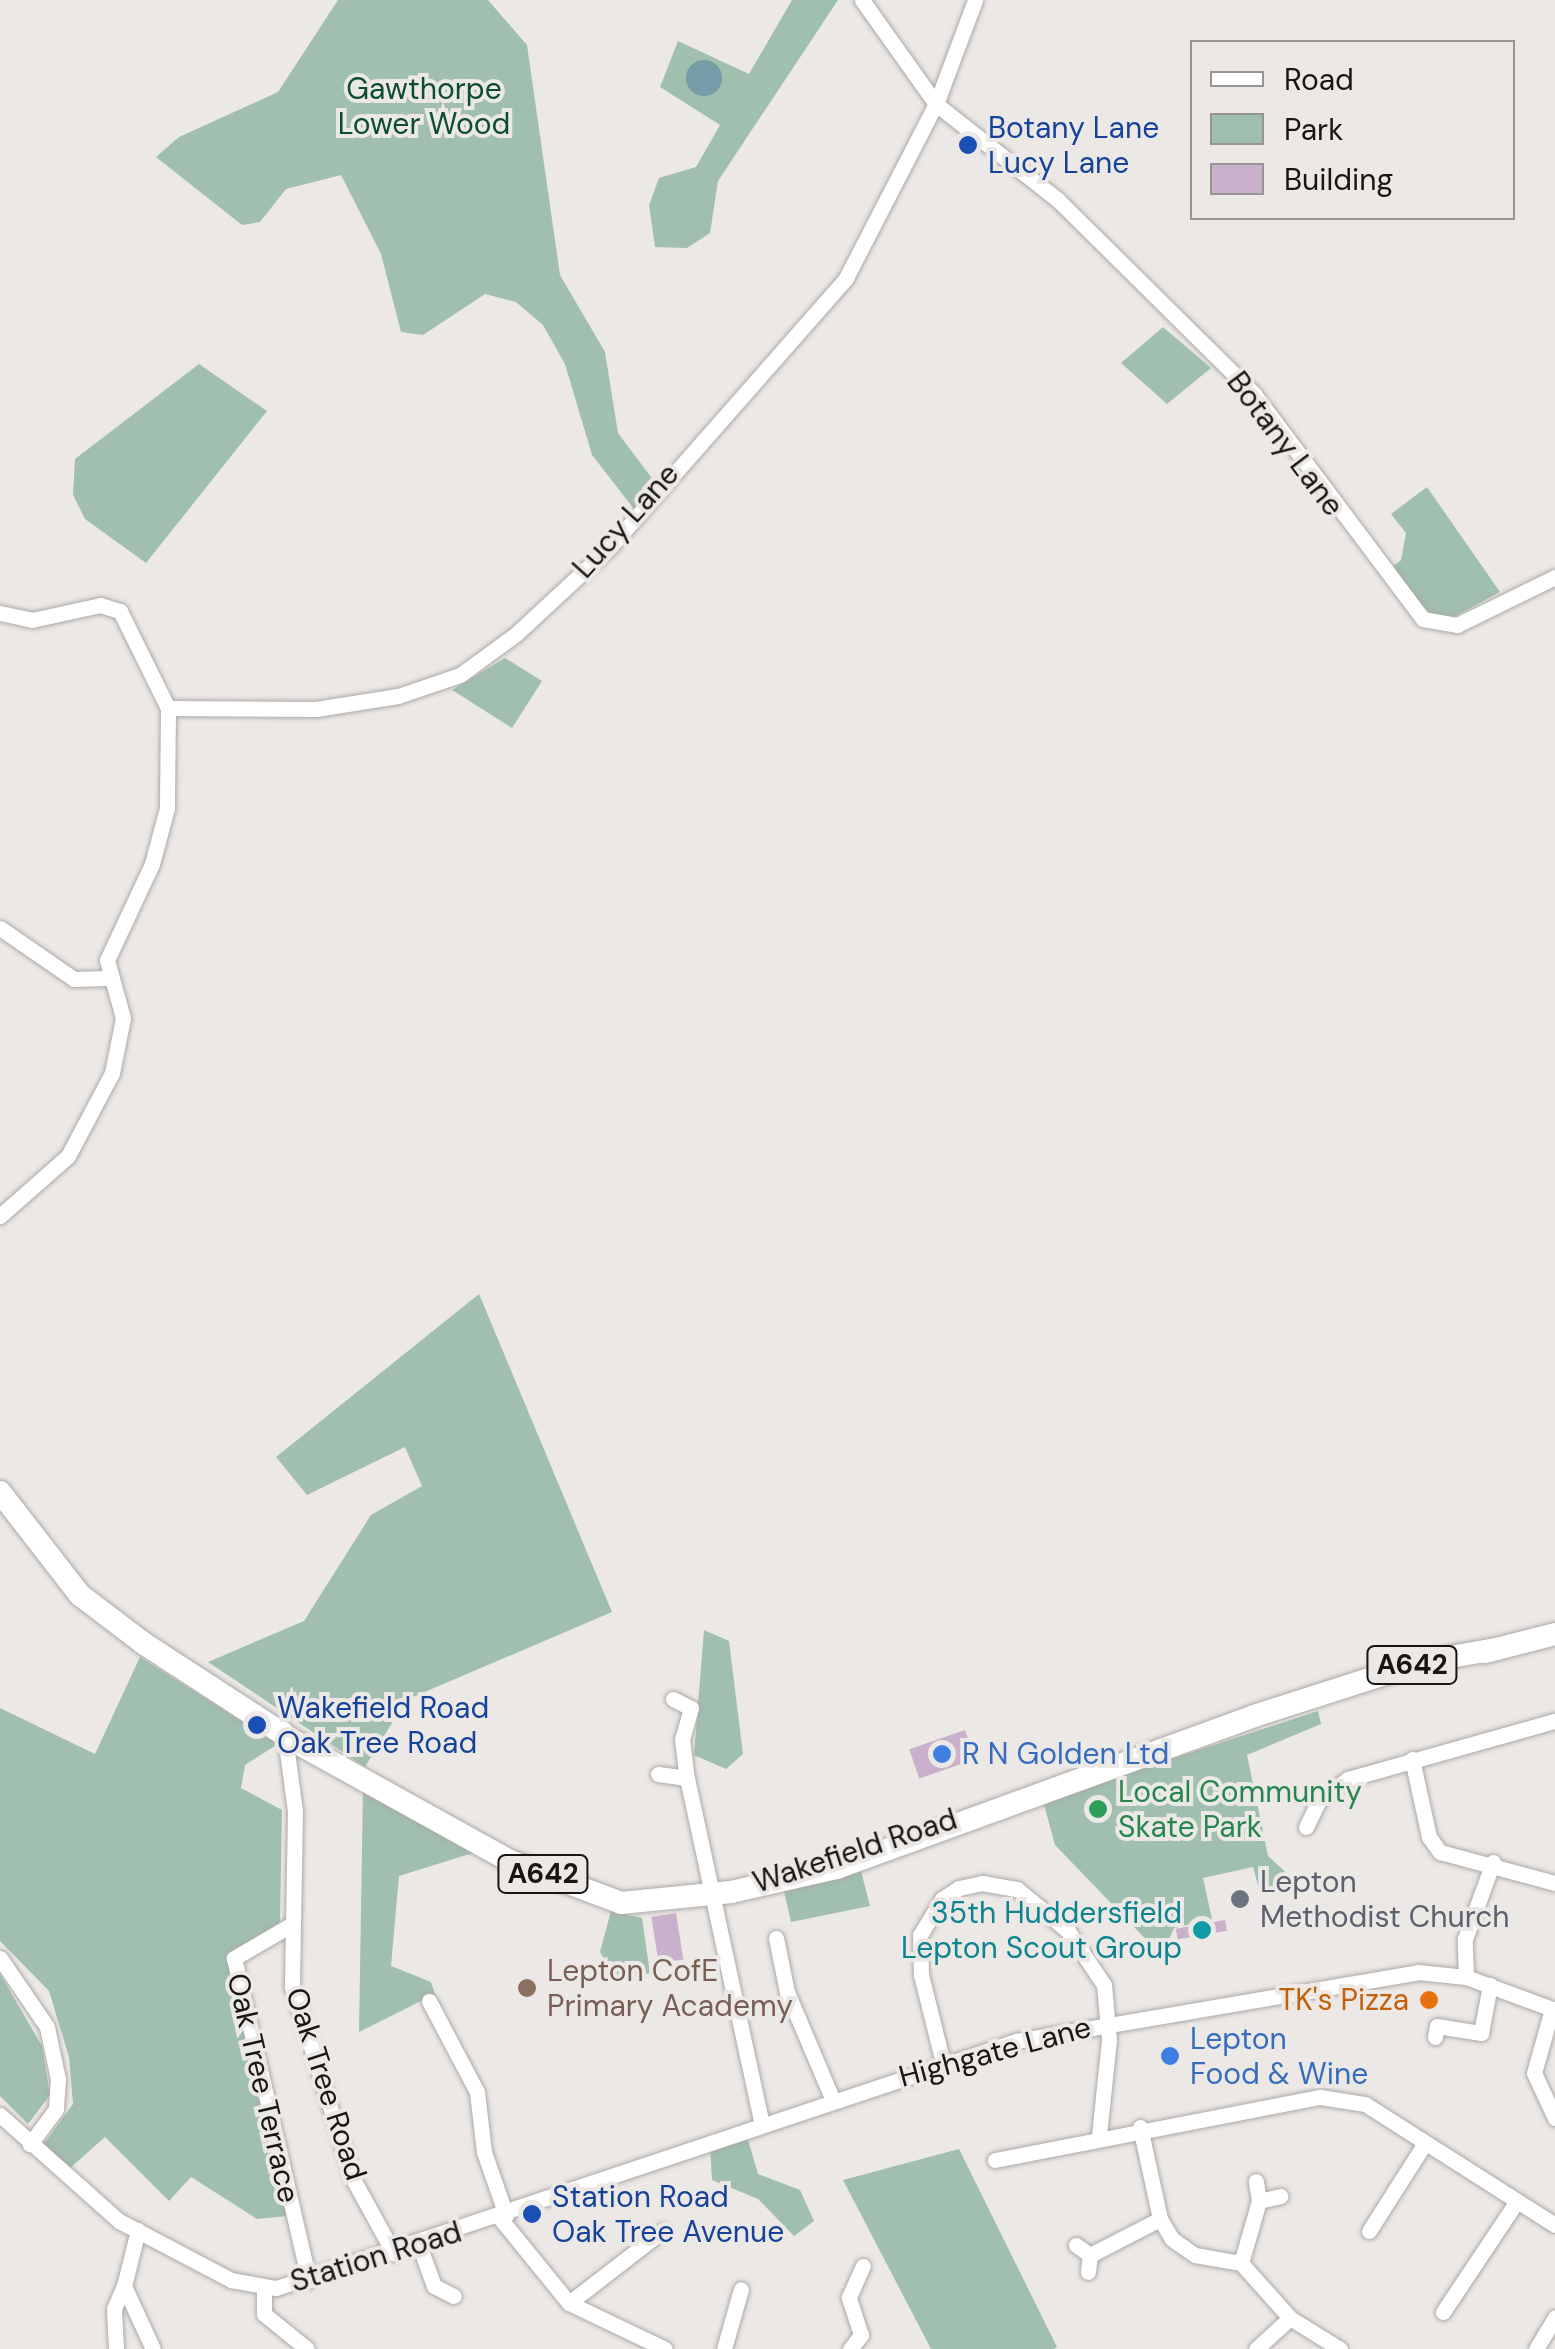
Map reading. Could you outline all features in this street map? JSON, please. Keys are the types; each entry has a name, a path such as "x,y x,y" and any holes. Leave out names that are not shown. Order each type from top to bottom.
{"highway":[{"name":"Wakefield Road","path":"0,1492 80,1595 236,1700 510,1860 621,1903 722,1894 837,1868 980,1810 1332,1693 1555,1634"}],"street":[{"name":"Botany Lane","path":"862,0 936,104 1058,200 1232,369 1423,619 1457,626 1555,577"},
{"name":"Lucy Lane","path":"168,708 316,710 398,696 460,676 516,634 610,547 846,278 936,104 974,0"},
{"path":"0,612 32,620 100,604 120,611 168,708 167,808 152,864 110,947 106,978 123,1018 112,1073 68,1156 0,1216"},
{"path":"0,928 74,978 106,978"},
{"path":"673,1699 690,1708 682,1740 687,1778 722,1894 741,2054 761,2121"},
{"path":"1306,1827 1330,1789 1412,1760 1555,1721"},
{"name":"Oak Tree Road","path":"284,1729 295,1811 289,1926 300,2025 353,2180 394,2254"},
{"path":"1412,1760 1433,1846 1555,1883"},
{"path":"658,1774 687,1778"},
{"path":"1466,1977 1465,1939 1493,1862"},
{"path":"943,2063 919,1942 942,1899 970,1886 1017,1889 1068,1930 1104,1985 1107,2022 1099,2135"},
{"name":"Oak Tree Terrace","path":"289,1926 234,1958 309,2280"},
{"path":"776,1938 787,1992 832,2098"},
{"path":"0,1958 47,2028 58,2079 56,2110 30,2144"},
{"name":"Highgate Lane","path":"789,2111 943,2063 1107,2022 1236,2009 1398,1974 1466,1977 1554,2009"},
{"path":"1435,2037 1437,2026 1481,2033 1490,1985"},
{"path":"429,2001 477,2092 484,2152 503,2216 569,2303 665,2349"},
{"path":"1554,2009 1534,2073 1555,2118"},
{"path":"995,2160 1140,2127 1320,2097 1366,2104 1555,2224"},
{"name":"Station Road","path":"0,2115 96,2205 230,2280 264,2288 309,2280 394,2254 789,2111"},
{"path":"1140,2127 1160,2220 1195,2255 1241,2262 1290,2318 1345,2346"},
{"path":"1369,2231 1425,2143"},
{"path":"1241,2262 1259,2201 1256,2181"},
{"path":"1259,2201 1280,2196"},
{"path":"1443,2312 1518,2201"},
{"path":"1076,2246 1089,2264 1160,2220"},
{"path":"116,2349 114,2309 138,2230"},
{"path":"569,2303 662,2230"},
{"path":"419,2245 434,2286 454,2296"},
{"path":"850,2349 865,2342 849,2297 863,2266"},
{"path":"124,2286 153,2349"},
{"path":"264,2288 264,2314 307,2349"},
{"path":"724,2349 742,2289"},
{"path":"1256,2349 1290,2318"},
{"path":"1536,2349 1555,2318"}],"green space":[{"name":"Gawthorpe Lower Wood","path":"338,0 488,0 527,45 560,275 605,352 618,433 654,481 634,509 592,455 565,364 543,325 516,302 485,294 423,335 401,332 381,254 341,175 286,189 260,222 242,225 156,157 179,137 278,92"},
{"path":"792,0 838,0 718,181 710,233 687,248 655,247 649,205 659,178 696,167 720,125 660,87 678,41 749,74"},
{"path":"1163,327 1211,368 1167,404 1121,363"},
{"path":"199,364 267,411 146,563 85,519 73,495 75,459"},
{"path":"1427,487 1500,592 1452,618 1432,616 1389,570 1401,560 1406,533 1391,514"},
{"path":"505,658 542,681 512,728 452,690"},
{"path":"479,1294 612,1612 406,1700 365,1767 208,1662 304,1621 371,1515 422,1486 405,1447 307,1495 276,1457"},
{"path":"704,1630 729,1641 743,1754 726,1769 694,1755"},
{"path":"140,1657 278,1744 245,1765 241,1788 282,1810 280,1922 226,1955 287,2216 257,2219 191,2177 169,2201 105,2137 70,2168 43,2145 73,2104 69,2057 49,1991 0,1941 0,1708 95,1754"},
{"path":"1318,1711 1321,1724 1247,1755 1268,1856 1295,1881 1259,1889 1253,1867 1203,1878 1212,1919 1174,1928 1162,1956 1055,1845 1043,1801"},
{"path":"363,1788 476,1852 399,1876 391,1966 431,1982 435,1994 359,2032"},
{"path":"860,1867 870,1906 791,1922 784,1891"},
{"path":"611,1911 642,1918 650,1973 617,1981 600,1952"},
{"path":"0,1974 42,2046 50,2095 28,2124 0,2096"},
{"path":"746,2133 758,2174 800,2190 814,2221 794,2236 758,2199 712,2180 710,2146"},
{"path":"959,2149 1057,2347 1054,2349 931,2349 843,2180"}],"water":[{"path":"704,60 717,65 722,78 717,91 704,96 691,91 686,78 691,65"}],"building":[{"name":"R N Golden Ltd","path":"965,1730 975,1759 919,1779 909,1749"},
{"path":"676,1913 683,1959 659,1963 651,1917"},
{"name":"35th Huddersfield Lepton Scout Group","path":"1225,1920 1227,1931 1178,1940 1176,1929"}],"place":[{"name":"Botany Lane Lucy Lane","path":"968,145"},
{"name":"Wakefield Road Oak Tree Road","path":"257,1725"},
{"name":"R N Golden Ltd","path":"942,1754"},
{"name":"Local Community Skate Park","path":"1098,1809"},
{"name":"Lepton Methodist Church","path":"1240,1899"},
{"name":"35th Huddersfield Lepton Scout Group","path":"1202,1930"},
{"name":"Lepton CofE Primary Academy","path":"527,1988"},
{"name":"TK's Pizza","path":"1429,2000"},
{"name":"Lepton Food & Wine","path":"1170,2056"},
{"name":"Station Road Oak Tree Avenue","path":"532,2214"}]}
